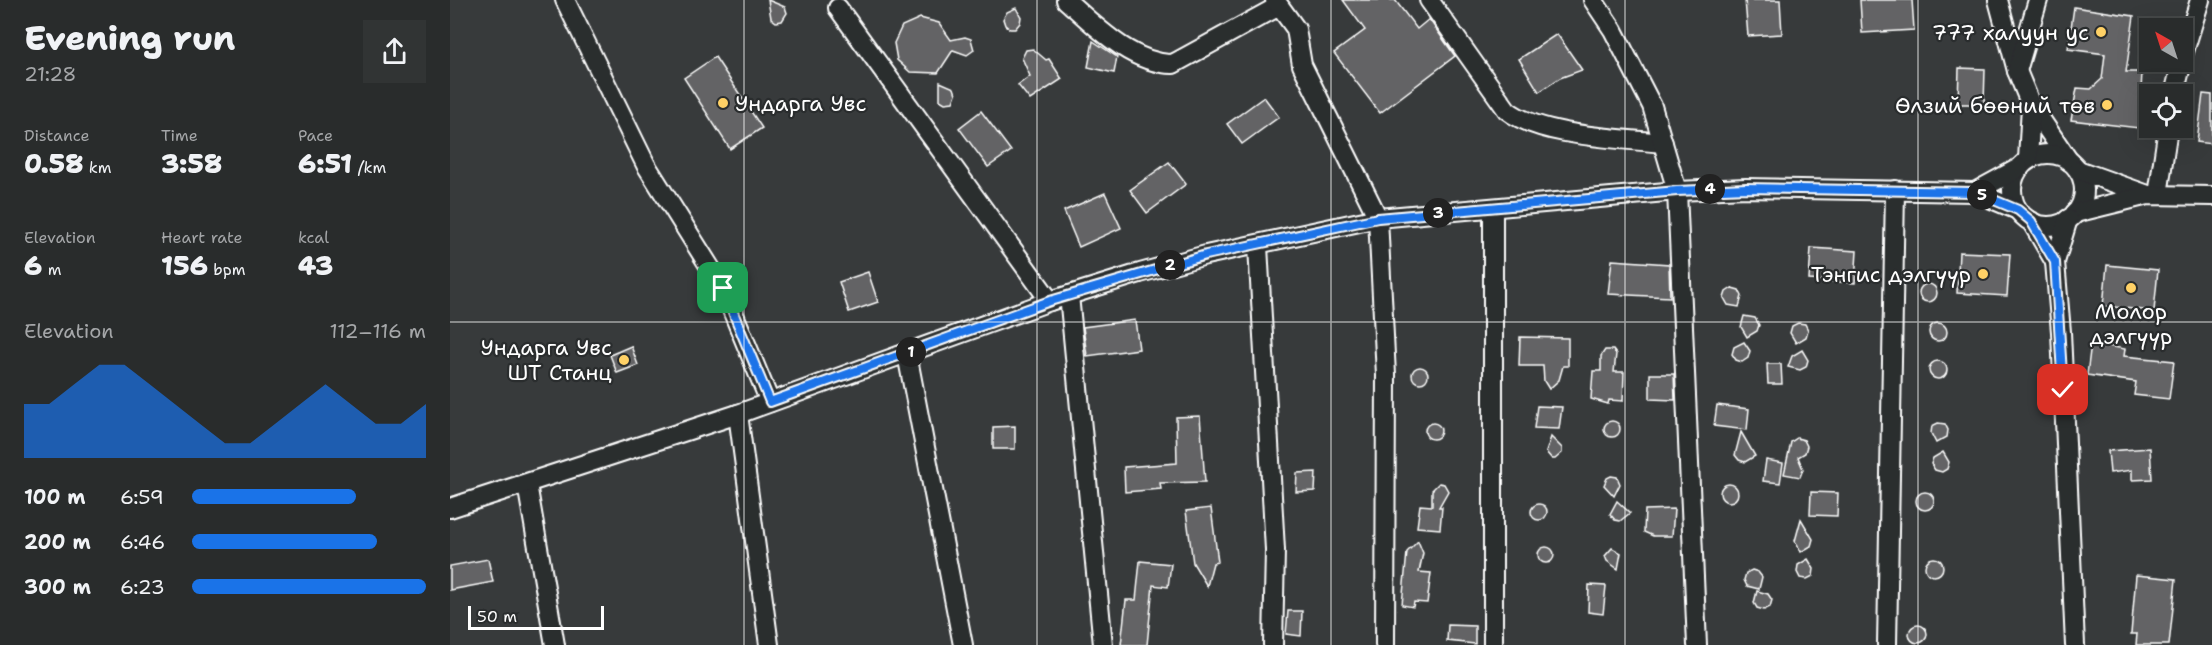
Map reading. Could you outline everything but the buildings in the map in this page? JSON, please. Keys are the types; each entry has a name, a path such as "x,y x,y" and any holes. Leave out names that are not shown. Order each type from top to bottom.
{"street":[{"path":"564,0 646,165 723,288 770,402"},
{"path":"1066,0 1103,34 1156,64 1173,64 1277,3 1296,29 1302,66 1378,218 1386,375 1385,645"},
{"path":"1430,0 1507,110 1521,121 1540,128 1663,143"},
{"path":"1593,0 1614,30 1652,106 1677,191 1697,645"},
{"path":"1998,0 2017,71 2031,105 2073,165 2084,192 2072,216 2055,262 2061,332 2075,645"},
{"path":"2017,71 2038,0"},
{"path":"2193,23 2200,0"},
{"path":"838,8 1050,301"},
{"path":"2031,105 2023,164 2012,189 2024,216 2055,262"},
{"path":"2153,195 2166,138"},
{"path":"1975,192 2023,164 2049,154 2153,195"},
{"path":"450,507 738,414 1069,295 1195,258 1378,218 1677,191 1746,188 1975,192 2050,226 2072,216 2153,195 2212,196"},
{"path":"1887,645 1895,190"},
{"path":"1493,208 1493,645"},
{"path":"1258,246 1275,550 1273,645"},
{"path":"1069,295 1102,645"},
{"path":"907,354 963,645"},
{"path":"738,414 769,645"},
{"path":"527,484 555,645"}],"place":[{"name":"777 халуун ус","path":"2101,32"},
{"name":"Ундарга Увс","path":"723,103"},
{"name":"Өлзий бөөний төв","path":"2107,105"},
{"name":"Тэнгис дэлгүүр","path":"1983,274"},
{"name":"Молор дэлгүүр","path":"2131,288"},
{"name":"Ундарга Увс ШТ Станц","path":"624,360"}],"route":[{"path":"723,288 770,402 1050,301 1140,273 1206,255 1258,246 1378,218 1677,191 1746,188 1975,192 2018,210 2031,221 2055,262 2063,390"}]}
